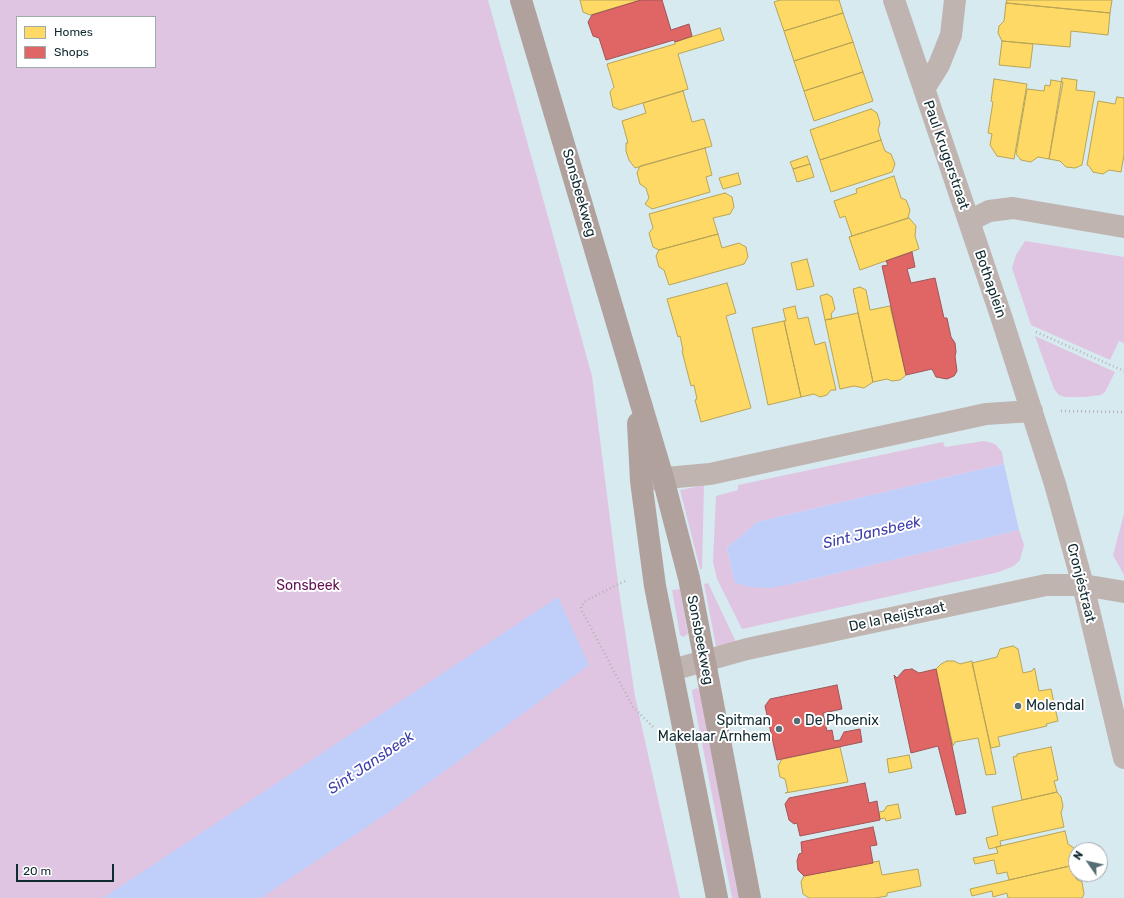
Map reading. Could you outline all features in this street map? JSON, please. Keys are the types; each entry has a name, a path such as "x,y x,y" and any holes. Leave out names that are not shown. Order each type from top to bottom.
{"main road":[{"name":"Sonsbeekweg","path":"522,0 663,478 689,578 750,898"},
{"name":"Sonsbeekweg","path":"636,386 642,481 655,586 717,898"}],"street":[{"name":"Paul Krugerstraat","path":"894,0 969,221"},
{"name":"Paul Krugerstraat","path":"924,89 939,65 951,35 955,0"},
{"path":"969,221 989,211 1013,208 1124,227"},
{"name":"Bothaplein","path":"969,221 1032,411"},
{"path":"642,481 710,474 986,414 1032,411"},
{"name":"Cronjéstraat","path":"1032,411 1083,585 1124,758"},
{"name":"De la Reijstraat","path":"672,670 747,649 1046,585 1083,585 1124,592"}],"path":[{"path":"1001,316 1124,371"},
{"path":"1032,411 1124,412"},
{"path":"631,578 587,600 581,606 582,612 633,707 655,730"}],"green space":[{"name":"Sonsbeek","path":"0,0 488,0 592,376 620,598 635,696 680,898 0,898"},
{"path":"1025,241 1124,257 1124,343 1119,341 1110,360 1031,325 1012,268 1016,255"},
{"path":"1035,336 1115,372 1105,392 1101,395 1085,397 1065,397 1059,395 1054,389"},
{"path":"984,441 995,444 1002,452 1004,464 757,522 727,548 735,583 791,584 1019,530 1024,545 1020,560 1014,566 999,572 742,629 717,579 713,562 716,496 738,490 738,485 943,442 945,447"},
{"path":"704,485 702,569 700,569 680,490"},
{"path":"1124,514 1124,575 1113,555"},
{"path":"708,583 736,642 716,646 704,584"},
{"path":"680,589 688,634 683,637 680,635 672,590"},
{"path":"697,688 700,691 740,898 732,898 692,692 692,690"}],"water":[{"name":"Sint Jansbeek","path":"1004,464 1019,530 771,588 750,587 735,583 727,548 757,522"},
{"name":"Sint Jansbeek","path":"558,597 589,665 389,812 261,898 103,898"}],"building: Homes":[{"path":"580,0 641,0 590,15 583,12"},
{"path":"780,0 839,0 843,13 784,31 774,2"},
{"path":"1007,0 1112,0 1110,13 1006,3"},
{"path":"1006,3 1110,13 1108,35 1071,31 1070,47 1002,41 998,33 999,26 1004,21"},
{"path":"843,13 853,42 794,61 784,31"},
{"path":"720,28 724,40 678,54 688,89 620,110 613,107 610,92 614,87 607,64 675,44 675,42"},
{"path":"1002,41 1033,44 1030,68 999,65"},
{"path":"853,42 863,72 804,91 794,61"},
{"path":"863,72 873,101 814,121 804,91"},
{"path":"1062,78 1077,80 1076,90 1095,92 1082,165 1075,168 1066,167 1060,161 1049,159"},
{"path":"994,79 1027,84 1014,159 997,156 990,145 992,134 988,133 993,102 991,101"},
{"path":"1051,80 1063,82 1049,159 1038,157 1031,162 1021,160 1016,154 1027,89 1044,91 1045,85 1050,86"},
{"path":"683,91 692,122 704,119 712,146 635,168 629,160 626,151 626,143 628,143 622,121 646,113 643,103"},
{"path":"1117,97 1124,98 1124,155 1121,172 1109,170 1103,174 1093,172 1087,165 1098,101 1115,104"},
{"path":"871,109 877,113 880,123 878,130 881,140 820,160 810,130"},
{"path":"881,140 885,151 891,154 895,164 892,172 831,192 820,160"},
{"path":"705,148 712,175 706,177 710,192 652,209 645,204 649,198 646,188 640,184 637,173 640,166"},
{"path":"807,156 810,164 793,169 790,162"},
{"path":"810,164 814,177 797,182 793,169"},
{"path":"738,173 741,184 723,189 719,178"},
{"path":"894,176 901,198 906,200 910,210 908,218 849,237 852,236 845,216 840,218 834,201 857,193 856,189"},
{"path":"725,193 732,197 734,207 730,214 713,218 718,234 659,250 653,247 649,233 653,228 649,214"},
{"path":"909,218 916,226 915,236 919,249 860,270 849,237"},
{"path":"718,234 722,248 739,243 746,247 748,257 744,264 669,285 664,270 659,267 656,256 659,250"},
{"path":"807,259 814,286 797,290 791,263"},
{"path":"727,283 736,313 726,316 751,408 701,422 695,400 697,399 694,385 691,386 682,351 680,336 678,337 667,299"},
{"path":"860,287 866,290 870,310 890,306 906,375 900,380 892,381 887,379 873,382 853,289"},
{"path":"827,294 832,297 835,309 831,314 832,319 825,320 820,296"},
{"path":"795,306 798,319 808,317 815,345 825,342 836,390 831,390 827,395 820,397 814,394 801,397 784,321 786,321 783,309"},
{"path":"858,313 873,382 864,388 854,386 840,389 825,320"},
{"path":"784,321 801,397 768,405 752,328"},
{"name":"Molendal","path":"1013,646 1018,649 1023,673 1032,671 1034,668 1039,691 1051,689 1058,721 1046,724 1047,726 998,737 1000,746 991,748 972,663 997,657 1000,649"},
{"path":"947,661 954,661 960,664 972,661 996,774 986,775 978,738 955,742 953,746 936,669"},
{"path":"840,747 848,782 785,793 788,792 785,779 780,777 778,766 782,759"},
{"path":"1051,747 1058,780 1054,781 1057,792 1022,800 1013,757 1017,756 1017,754"},
{"path":"909,755 912,768 889,773 887,759"},
{"path":"1057,792 1061,797 1063,806 1061,813 1064,827 1000,841 1001,846 989,849 986,838 998,835 992,807"},
{"path":"898,804 901,818 886,821 885,818 880,819 879,812 884,811 887,806"},
{"path":"1065,831 1068,844 1068,866 1009,880 1007,872 997,874 994,860 975,864 973,858 998,853 996,847"},
{"path":"879,861 882,875 918,869 921,886 887,893 887,896 875,898 809,898 803,894 801,882 804,876"},
{"path":"1068,866 1068,882 1082,882 1084,894 1082,898 1008,898 1007,893 993,897 992,891 972,896 970,889"}],"building: Shops":[{"path":"641,0 662,0 671,30 689,24 692,36 675,42 674,40 606,60 599,38 593,36 588,22 592,15"},
{"path":"912,252 915,267 907,269 911,283 935,278 944,318 947,318 951,337 955,343 957,371 954,376 947,379 936,377 932,369 906,375 882,266 888,265 886,261"},
{"path":"912,669 919,673 936,669 966,813 956,815 938,746 911,753 894,675 897,678 904,670"},
{"name":"De Phoenix","path":"837,685 842,709 823,713 827,731 832,730 834,741 840,740 844,732 860,729 862,742 777,760 765,706 770,699"},
{"path":"865,783 869,803 877,801 880,820 800,836 797,823 794,824 789,820 785,804 789,798"},
{"path":"873,827 877,845 870,846 873,863 804,876 798,870 797,861 799,854 802,853 801,842"}],"place":[{"name":"Molendal","path":"1018,706"},
{"name":"De Phoenix","path":"797,721"},
{"name":"Spitman Makelaar Arnhem","path":"779,729"}]}
